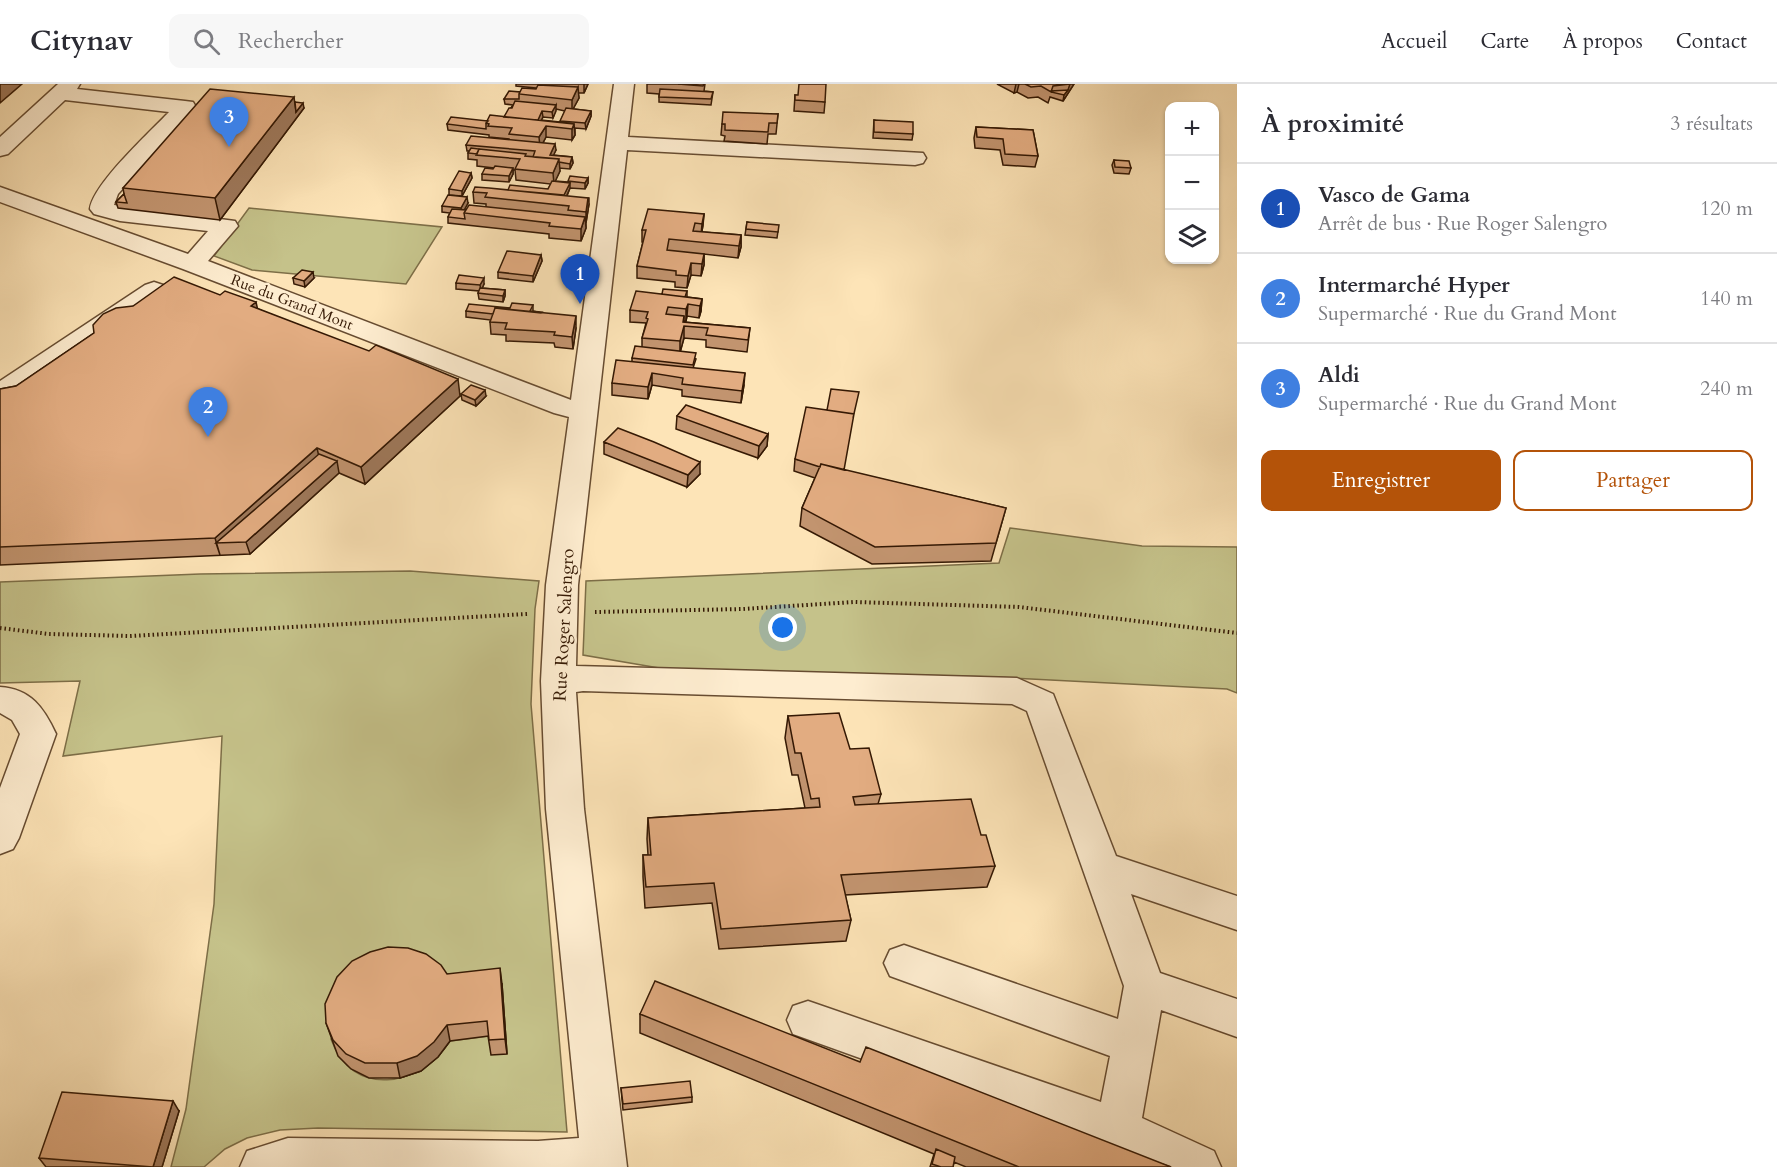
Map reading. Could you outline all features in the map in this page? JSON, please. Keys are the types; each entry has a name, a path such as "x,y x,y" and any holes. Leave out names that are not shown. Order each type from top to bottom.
{"street":[{"name":"Rue Roger Salengro","path":"603,1163 565,808 558,681 562,585 624,84"},
{"path":"0,149 65,89 185,107 109,190 103,199 102,209 120,214 226,226 192,264"},
{"path":"617,143 915,158"},
{"name":"Rue du Grand Mont","path":"0,194 192,264 564,407 584,411"},
{"path":"0,394 154,290"},
{"path":"558,681 583,678 1017,691 1041,703 1145,986 1118,1129"},
{"path":"0,700 5,700 29,712 38,734 0,838"},
{"path":"1102,868 1237,913"},
{"path":"904,963 1134,1045"},
{"path":"1145,986 1237,1018"},
{"path":"808,1020 1118,1129 1198,1167"},
{"path":"262,1167 288,1160 603,1163"}],"path":[{"path":"0,628 49,634 130,636 562,613 743,609 854,602 1019,608 1237,633"}],"shaded area":[{"path":"249,208 442,227 406,284 252,270 214,256"},
{"path":"1010,528 1142,546 1237,547 1237,693 1227,689 994,677 665,669 583,655 586,581 999,563"},
{"path":"410,571 539,581 535,609 531,704 567,1132 318,1128 280,1130 247,1138 225,1149 204,1167 171,1167 186,1109 214,904 222,736 63,756 80,681 0,683 0,582 200,574","holes":["502,984 489,1036 450,1041 437,1057 422,1069 387,1080 370,1078 354,1071 341,1058 331,1039"]}],"building":[{"path":"678,84 704,84 703,86"},
{"path":"799,84 826,84 825,102 795,100"},
{"path":"1025,84 1070,84 1053,86 1051,92 1041,86 1031,87"},
{"path":"538,85 578,87 572,100 519,94 522,88 536,89"},
{"path":"210,89 294,97 215,198 123,188"},
{"path":"660,89 713,92 711,99 659,97"},
{"path":"1068,90 1064,95 1051,92 1051,91"},
{"path":"509,91 520,92 519,99 504,99"},
{"path":"515,101 556,105 552,112 542,111 538,120 504,117"},
{"path":"295,102 303,103 296,112"},
{"path":"566,108 591,111 585,123 560,121"},
{"path":"723,112 778,114 777,123 769,123 768,132 725,130 725,124 722,124"},
{"path":"490,115 574,124 572,129 546,126 539,137 509,134 512,128 488,126 489,124 486,123"},
{"path":"451,117 488,121 486,129 447,124"},
{"path":"874,120 913,122 913,134 874,132"},
{"path":"976,127 1033,130 1038,156 1005,154 1003,139 977,137"},
{"path":"471,136 555,144 550,155 572,157 570,164 559,162 559,159 533,157 535,151 466,145"},
{"path":"471,148 479,149 477,154 468,153"},
{"path":"479,149 559,159 553,173 515,169 520,159 476,155"},
{"path":"1114,160 1129,161 1131,168 1115,167"},
{"path":"495,166 513,168 509,176 482,174 485,168 493,169"},
{"path":"459,171 471,173 462,191 449,189"},
{"path":"570,176 588,178 585,183 568,181"},
{"path":"552,181 570,183 564,195 508,190 510,185 548,189"},
{"path":"475,187 588,198 586,212 568,210 569,206 485,197 487,193 473,192"},
{"path":"124,194 127,203 116,202"},
{"path":"448,195 467,197 461,208 442,206"},
{"path":"469,205 585,217 581,229 549,226 550,223 464,213"},
{"path":"452,209 466,210 465,219 448,217"},
{"path":"648,209 704,214 702,224 695,223 693,231 741,235 739,246 669,239 667,250 704,254 702,264 691,263 688,276 676,275 676,271 637,266 646,230 642,230"},
{"path":"747,222 779,225 778,232 746,229"},
{"path":"507,251 541,255 533,276 498,272"},
{"path":"302,270 313,272 304,281 293,278"},
{"path":"459,275 484,278 480,285 456,283"},
{"path":"174,277 220,295 225,291 256,302 251,306 369,351 376,345 458,379 361,467 317,448 215,538 0,547 0,389 16,386 94,333 93,325 103,314 116,308 133,306"},
{"path":"480,288 505,290 503,296 478,293"},
{"path":"663,289 687,291 685,297 662,294"},
{"path":"636,291 702,299 700,306 688,304 686,309 668,307 666,314 684,316 683,322 750,328 748,340 706,335 708,328 684,326 680,341 642,338 648,312 630,310"},
{"path":"512,303 533,305 530,311 542,312 541,313 495,308 493,314 466,311 469,304 510,308"},
{"path":"495,308 576,316 572,337 554,335 555,332 505,329 507,323 490,322"},
{"path":"635,346 696,353 693,365 632,358"},
{"path":"616,360 745,373 742,391 682,384 683,378 652,373 648,387 612,383"},
{"path":"471,385 485,390 475,400 461,394"},
{"path":"831,389 859,392 854,414 827,410"},
{"path":"686,405 768,434 759,446 677,416"},
{"path":"806,407 854,414 844,470 821,464 820,467 795,459"},
{"path":"618,428 700,462 688,475 604,442"},
{"path":"319,454 337,461 246,542 216,543"},
{"path":"821,464 1006,508 996,543 875,547 802,508"},
{"path":"839,713 850,749 869,748 881,794 853,797 855,805 971,799 981,835 986,835 995,866 841,875 851,920 721,929 714,883 646,887 643,855 651,855 648,818 820,807 819,798 811,799 801,753 795,753 788,716"},
{"path":"388,947 408,948 426,954 441,965 447,974 500,968 505,1039 489,1040 487,1021 447,1025 434,1042 417,1056 397,1063 365,1063 346,1054 333,1040 326,1023 325,1004 337,977 352,961 370,952"},
{"path":"655,981 860,1062 866,1047 1171,1167 1019,1167 640,1014"},
{"path":"690,1081 692,1097 623,1104 621,1088"},
{"path":"62,1092 173,1101 153,1167 39,1158"},
{"path":"936,1149 955,1157 953,1167 932,1164"}],"place":[{"name":"Aldi","path":"229,147"},
{"name":"Vasco de Gama","path":"580,304"},
{"name":"Intermarché Hyper","path":"208,437"}]}
